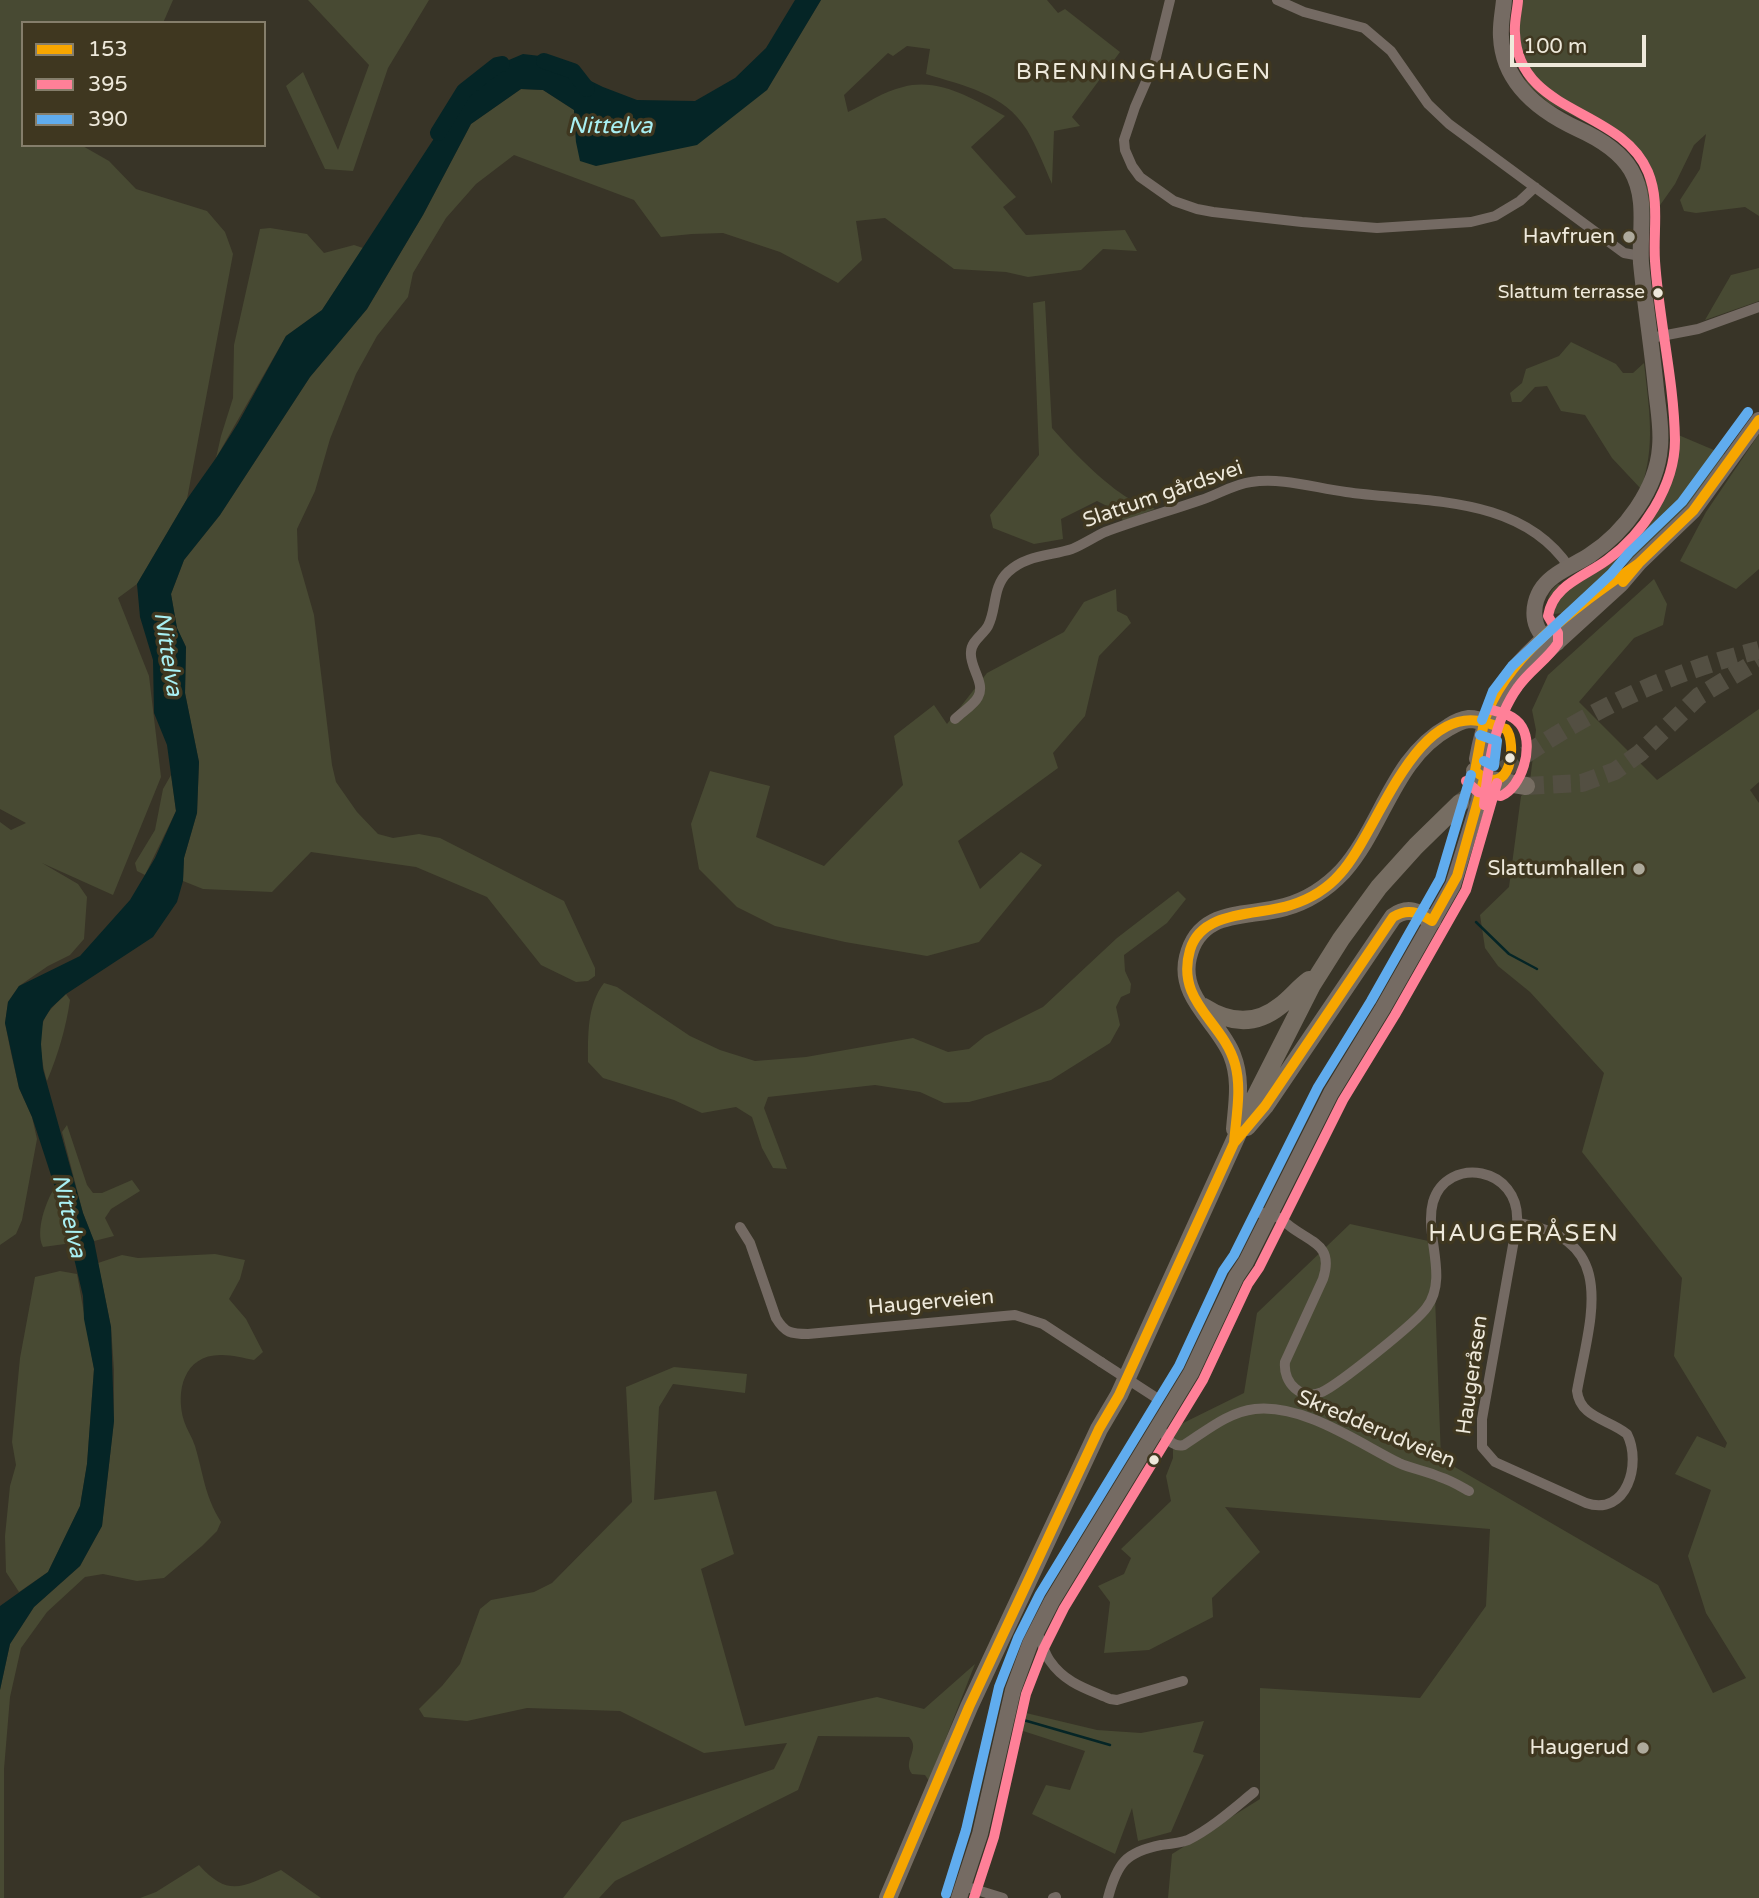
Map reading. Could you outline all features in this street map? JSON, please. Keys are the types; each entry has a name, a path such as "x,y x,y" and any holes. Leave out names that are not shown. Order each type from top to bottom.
{"highway":[{"path":"1234,1143 1238,1088 1235,1063 1224,1040 1189,985 1186,968 1191,949 1201,933 1222,918 1285,908 1307,899 1327,886 1354,858 1408,764 1426,745 1451,726 1487,726"},
{"path":"1479,775 1526,786"},
{"path":"888,1898 975,1695 1099,1429 1119,1395 1280,1045 1321,970 1379,887 1460,803"},
{"path":"1234,1143 1265,1106 1393,917 1410,910 1433,921"},
{"path":"1198,1003 1224,1018 1235,1021 1255,1019 1280,1007 1321,970"},
{"path":"896,1898 976,1710 1107,1432 1119,1395"}],"main road":[{"path":"1504,0 1501,40 1508,65 1518,86 1541,109 1604,143 1617,153 1631,170 1637,184 1642,207 1641,256 1660,432 1659,458 1654,476 1641,502 1617,533 1546,584 1538,595 1536,603 1552,637"},
{"path":"962,1892 980,1834 1013,1690 1036,1632 1195,1365 1266,1215 1316,1121 1457,876 1468,834 1487,726 1510,690 1552,637 1621,584 1698,505 1759,420"}],"street":[{"path":"1170,0 1155,61 1124,140 1125,150 1140,177 1174,201 1213,212 1377,228 1471,222 1494,216 1514,205 1535,187"},
{"path":"1277,0 1304,12 1364,28 1391,51 1441,117 1624,253 1641,256"},
{"path":"1651,338 1698,328 1759,307"},
{"name":"Slattum gårdsvei","path":"955,719 978,698 981,687 970,662 971,647 988,626 998,587 1006,573 1020,563 1038,556 1071,549 1102,534 1249,482 1279,481 1344,492 1451,503 1485,510 1500,514 1534,531 1558,552 1569,567"},
{"name":"Haugeråsen","path":"1266,1215 1286,1228 1292,1227 1315,1241 1325,1259 1326,1269 1321,1284 1285,1362 1285,1377 1290,1385 1304,1394 1312,1394 1324,1391 1426,1310 1434,1292 1431,1213 1438,1192 1462,1175 1482,1173 1492,1176 1508,1188 1518,1210 1517,1223 1482,1419 1482,1447 1495,1462 1586,1503 1605,1506 1620,1498 1624,1491 1633,1452 1627,1434 1585,1410 1578,1398 1592,1310 1592,1282 1579,1254 1564,1239 1554,1233 1517,1223"},
{"name":"Haugerveien","path":"740,1227 750,1243 776,1318 782,1329 790,1334 1015,1315 1043,1324 1170,1406"},
{"name":"Skredderudveien","path":"1157,1427 1170,1443 1177,1446 1184,1445 1229,1417 1247,1411 1283,1411 1332,1428 1402,1464 1441,1477 1469,1491"},
{"path":"1036,1632 1050,1662 1065,1678 1110,1699 1117,1700 1183,1681"},
{"path":"1108,1898 1120,1866 1130,1855 1141,1850 1185,1841 1209,1828 1254,1792"},
{"path":"962,1892 1003,1898"}],"green space":[{"path":"0,0 173,0 164,21 21,21 21,147 84,147 109,161 136,189 207,211 225,232 233,254 187,499 137,584 118,598 149,676 161,777 113,895 42,863 78,884 87,897 84,939 70,955 19,986 8,1002 5,1023 11,1053 19,1088 32,1117 37,1139 22,1220 16,1234 0,1245 0,822 11,830 26,823 0,809"},
{"path":"308,0 429,0 388,68 353,171 325,169 286,86 303,72 338,150 369,65"},
{"path":"821,0 1047,0 1058,13 1065,9 1120,52 1072,117 1080,126 1054,131 1052,184 1027,130 1007,107 969,87 926,74 930,49 907,46 893,56 888,53 844,95 848,112 889,91 916,85 943,88 981,103 1005,116 971,147 1016,197 1003,207 1026,235 1125,230 1137,251 1103,249 1081,270 1028,277 1006,272 954,269 885,218 856,221 862,260 838,283 780,252 723,233 661,237 634,200 514,155 476,184 446,218 413,273 408,297 377,336 356,374 330,439 315,491 297,529 298,559 314,615 332,765 336,782 357,812 378,834 393,838 419,834 440,838 564,901 595,968 595,976 588,981 576,982 541,965 487,897 416,867 311,852 272,892 203,889 183,881 184,858 197,813 199,762 185,693 186,647 177,628 171,594 184,560 220,515 310,377 367,309 423,215 471,124 521,89 543,90 574,110 576,142 767,90"},
{"path":"1513,0 1759,0 1759,216 1745,207 1696,213 1684,211 1680,200 1700,169 1706,134 1694,145 1675,184 1651,218 1643,168 1622,141 1550,104 1527,84 1511,44"},
{"path":"260,229 307,234 324,253 354,245 363,248 322,310 286,336 216,458 233,398 234,345"},
{"path":"1759,268 1759,301 1705,320 1731,275"},
{"path":"1045,301 1052,428 1078,456 1120,493 1155,509 1123,521 1119,512 1097,501 1061,519 1063,539 1034,544 993,528 990,515 1039,455 1033,303"},
{"path":"1571,342 1616,364 1623,373 1633,373 1644,363 1650,442 1641,489 1612,458 1585,415 1561,411 1547,386 1535,387 1521,402 1512,402 1510,393 1522,383 1526,369 1559,356"},
{"path":"1676,434 1728,456 1676,522 1631,562 1592,587 1562,613 1555,614 1548,609 1548,598 1552,589 1558,584 1571,588 1607,566 1617,557 1653,506 1669,478"},
{"path":"1759,434 1759,569 1736,589 1680,561 1706,512"},
{"path":"1654,579 1667,604 1663,625 1634,638 1579,702 1657,780 1759,709 1759,782 1750,790 1759,803 1759,1898 1168,1898 1172,1854 1260,1799 1260,1688 1420,1698 1486,1606 1490,1529 1225,1507 1260,1552 1212,1598 1213,1617 1149,1650 1104,1653 1110,1602 1098,1586 1124,1574 1131,1558 1121,1549 1171,1501 1166,1476 1173,1458 1173,1428 1244,1393 1257,1313 1350,1224 1433,1242 1441,1459 1658,1585 1713,1693 1746,1678 1706,1613 1688,1556 1711,1490 1675,1474 1697,1436 1725,1448 1727,1443 1674,1356 1682,1278 1582,1152 1604,1073 1530,992 1498,966 1485,948 1480,915 1509,887 1521,796 1529,790 1536,730 1532,710 1548,675"},
{"path":"1116,589 1117,611 1127,616 1131,623 1099,656 1085,716 1053,753 1058,768 958,841 980,889 1021,852 1042,865 979,942 927,956 845,942 775,926 737,907 699,869 691,824 710,771 770,786 756,837 824,866 903,785 894,736 934,705 947,724 987,673 1064,632 1084,602"},
{"path":"171,775 176,811 145,875 137,871 135,863 155,830 163,789"},
{"path":"1178,891 1186,899 1167,923 1124,955 1125,971 1131,984 1130,993 1121,997 1116,1007 1120,1025 1110,1043 1051,1080 969,1102 944,1103 920,1092 875,1085 768,1097 764,1108 787,1169 773,1168 762,1148 752,1117 736,1107 702,1113 674,1100 603,1078 588,1062 591,1011 604,983 617,987 690,1036 720,1050 755,1061 806,1057 913,1038 948,1052 969,1049 985,1036 1043,1007 1117,938"},
{"path":"66,994 70,1000 66,1021 47,1081 41,1050 42,1027 48,1013"},
{"path":"67,1125 87,1185 93,1193 102,1193 132,1180 140,1191 111,1209 105,1218 114,1236 94,1241 83,1213 62,1132"},
{"path":"55,1187 70,1241 43,1247 41,1225 45,1208"},
{"path":"215,1254 245,1260 240,1279 229,1299 246,1319 263,1352 254,1360 234,1356 209,1356 191,1368 182,1387 181,1410 184,1421 195,1446 208,1494 221,1522 217,1531 202,1546 164,1578 137,1581 103,1574 85,1577 47,1612 21,1648 10,1697 4,1769 4,1898 0,1898 0,1690 10,1644 34,1607 80,1566 102,1526 114,1421 114,1370 111,1327 98,1263 122,1255 138,1258"},
{"path":"60,1271 77,1274 94,1369 87,1464 80,1506 48,1572 19,1592 6,1572 5,1536 10,1486 16,1465 12,1442 20,1358 35,1277"},
{"path":"674,1367 747,1374 745,1393 673,1384 659,1407 654,1500 716,1491 734,1554 701,1569 745,1726 877,1697 924,1709 975,1664 929,1781 925,1775 912,1774 909,1769 913,1746 909,1737 818,1736 798,1790 615,1881 599,1898 563,1898 622,1822 774,1769 787,1743 704,1753 620,1711 527,1708 467,1721 424,1717 419,1709 460,1664 480,1609 491,1600 534,1592 552,1583 632,1502 626,1387"},
{"path":"1026,1713 1097,1730 1141,1733 1204,1721 1193,1752 1204,1755 1171,1832 1138,1841 1132,1808 1115,1854 1032,1814 1046,1785 1070,1790 1085,1751 1020,1730"},
{"path":"199,1865 228,1886 246,1885 281,1870 321,1898 140,1898 156,1892"}],"water":[{"name":"Nittelva","path":"795,0 821,0 767,90 697,145 596,166 580,161 574,110 543,90 521,89 471,124 423,215 367,309 310,377 220,515 184,560 171,594 177,628 186,647 185,693 199,762 197,813 184,858 183,881 177,902 153,937 66,994 51,1008 43,1021 41,1044 43,1069 83,1213 94,1241 111,1327 114,1421 102,1526 80,1566 34,1607 10,1644 0,1690 0,1606 48,1572 80,1506 87,1464 94,1369 84,1319 83,1296 63,1212 32,1117 19,1088 5,1023 8,1002 19,986 80,956 130,900 155,858 176,811 167,745 154,713 153,660 140,617 137,584 187,499 238,423 286,336 322,310 465,91 497,65 523,54 540,56 603,87 637,100 695,101 735,78 766,48"}],"waterway":[{"name":"Nittelva","path":"544,61 573,71 587,89"},
{"name":"Nittelva","path":"438,133 464,91 502,64"},
{"path":"1476,922 1509,954 1537,969"},
{"path":"1020,1719 1110,1745"}],"tunnel":[{"path":"1460,803 1530,752 1601,710 1676,676 1759,650"},
{"path":"1526,786 1582,783 1615,771 1640,753 1699,696 1759,660"}],"transit line":[{"name":"395","path":"1484,805 1490,759 1503,714 1522,681 1558,643 1558,633 1548,616 1551,605 1563,589 1607,560 1633,537 1644,523 1669,475 1675,440 1655,261 1652,183 1635,151 1616,134 1551,96 1533,80 1520,60 1515,33 1518,1"},
{"name":"390","path":"1482,720 1493,691 1512,666 1611,574 1682,502 1748,412"},
{"name":"153","path":"1623,582 1693,511 1759,420"},
{"name":"153","path":"1484,722 1494,697 1528,652 1571,613 1639,563"},
{"name":"395","path":"1466,781 1478,792 1501,796 1515,784 1524,766 1527,745 1522,727 1511,717 1488,709"},
{"name":"153","path":"1234,1143 1237,1074 1229,1049 1194,998 1189,984 1187,968 1190,950 1196,937 1206,927 1219,921 1291,905 1324,889 1354,855 1417,751 1437,732 1459,721 1484,722"},
{"name":"153","path":"1484,722 1506,729 1509,736 1511,756 1504,775 1497,779 1487,779 1475,771 1484,722"},
{"name":"390","path":"1480,735 1497,741 1494,766 1484,761"},
{"name":"390","path":"946,1894 966,1830 999,1687 1018,1638 1040,1594 1179,1366 1223,1271 1234,1255 1318,1087 1371,1001 1440,879 1471,775"},
{"name":"153","path":"888,1898 969,1707 1099,1429 1119,1395 1234,1143 1265,1106 1393,917 1413,912 1432,921 1457,876 1484,779"},
{"name":"395","path":"974,1898 994,1837 1026,1694 1043,1650 1064,1608 1203,1380 1248,1284 1259,1268 1343,1100 1466,890 1497,783"}],"place":[{"name":"Havfruen","path":"1629,237"},
{"name":"Slattum terrasse","path":"1658,293"},
{"name":"Slattumhallen","path":"1639,869"},
{"name":"Haugerud","path":"1643,1748"}],"district":[{"name":"BRENNINGHAUGEN","path":"1144,73"},
{"name":"HAUGERÅSEN","path":"1524,1235"}]}
